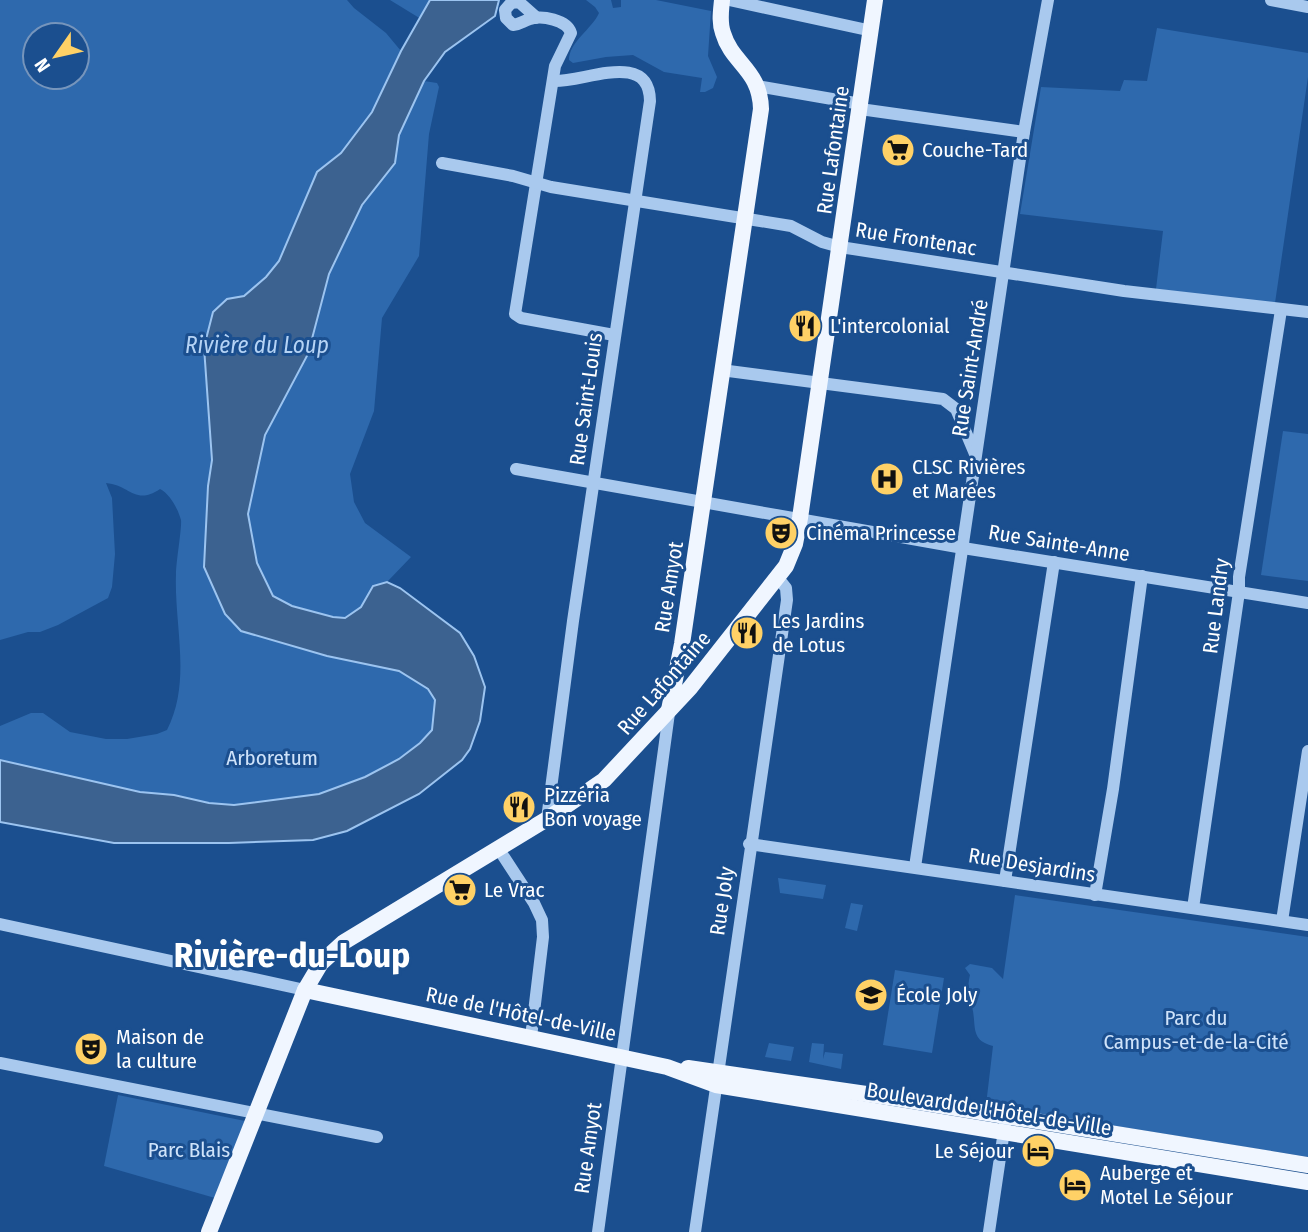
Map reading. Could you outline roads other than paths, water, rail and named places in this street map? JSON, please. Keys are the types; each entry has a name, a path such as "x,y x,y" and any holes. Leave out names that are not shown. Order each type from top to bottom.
{"main road":[{"name":"Rue Amyot","path":"669,713 682,644 761,109 757,86 722,33 722,0"},
{"name":"Rue Lafontaine","path":"209,1232 305,990 321,963 344,942 547,819 604,780 669,713 778,579 792,552 800,518 876,0"},
{"path":"682,644 685,654 693,663 705,666 711,663"},
{"name":"Rue de l'Hôtel-de-Ville","path":"305,990 622,1057"},
{"name":"Boulevard de l'Hôtel-de-Ville","path":"622,1057 717,1079 1005,1124 1308,1165"},
{"name":"Boulevard de l'Hôtel-de-Ville","path":"1005,1124 1308,1182"}],"street":[{"path":"729,0 872,31"},
{"name":"Rue Saint-André","path":"915,867 1024,132 1048,0"},
{"path":"1271,0 1308,7"},
{"path":"537,18 563,23 570,30 570,38 555,66 516,316 614,335"},
{"name":"Rue Saint-Louis","path":"547,819 649,101 645,80 631,72 576,80 554,80"},
{"path":"757,86 861,107 1024,132"},
{"name":"Rue Frontenac","path":"442,163 551,187 796,228 822,242 840,247 1124,291 1308,312"},
{"name":"Rue Landry","path":"1193,908 1255,467 1282,310"},
{"path":"721,370 934,396 948,401 957,409 976,457"},
{"name":"Rue Sainte-Anne","path":"516,469 964,548 1308,603"},
{"path":"1006,881 1054,562"},
{"path":"1095,895 1114,789 1142,576"},
{"name":"Rue Joly","path":"695,1232 783,622 786,591 778,579"},
{"name":"Rue Amyot","path":"598,1232 669,713"},
{"path":"1282,921 1308,751"},
{"name":"Rue Desjardins","path":"750,844 1308,925"},
{"path":"498,848 542,920 543,937 531,1037"},
{"name":"Rue de l'Hôtel-de-Ville","path":"0,924 305,990"},
{"path":"0,1063 377,1137"},
{"path":"989,1232 1005,1124"}],"water":[{"name":"Rivière du Loup","path":"430,0 499,0 495,16 445,52 424,81 399,135 395,163 362,205 329,274 308,354 265,435 248,514 257,563 273,596 292,606 345,618 361,607 373,586 387,582 400,588 460,633 474,656 485,687 480,721 470,749 462,760 419,794 347,831 313,840 114,843 0,822 0,760 140,792 234,805 319,794 365,777 399,759 432,730 435,700 428,689 399,671 327,656 241,631 225,614 204,567 212,460 204,347 213,312 227,299 244,296 266,277 279,261 317,172 341,153 372,112 401,51"}],"place":[{"name":"Couche-Tard","path":"898,150"},
{"name":"L'intercolonial","path":"805,326"},
{"name":"CLSC Rivières et Marées","path":"887,479"},
{"name":"Cinéma Princesse","path":"781,533"},
{"name":"Les Jardins de Lotus","path":"747,633"},
{"name":"Pizzéria Bon voyage","path":"519,807"},
{"name":"Le Vrac","path":"460,890"},
{"name":"École Joly","path":"871,995"},
{"name":"Maison de la culture","path":"91,1049"},
{"name":"Le Séjour","path":"1038,1151"},
{"name":"Auberge et Motel Le Séjour","path":"1075,1185"}],"district":[{"name":"Rivière-du-Loup","path":"292,955"}],"park label":[{"name":"Arboretum","path":"272,758"},
{"name":"Parc du Campus-et-de-la-Cité","path":"1196,1030"},
{"name":"Parc Blais","path":"189,1150"}]}
